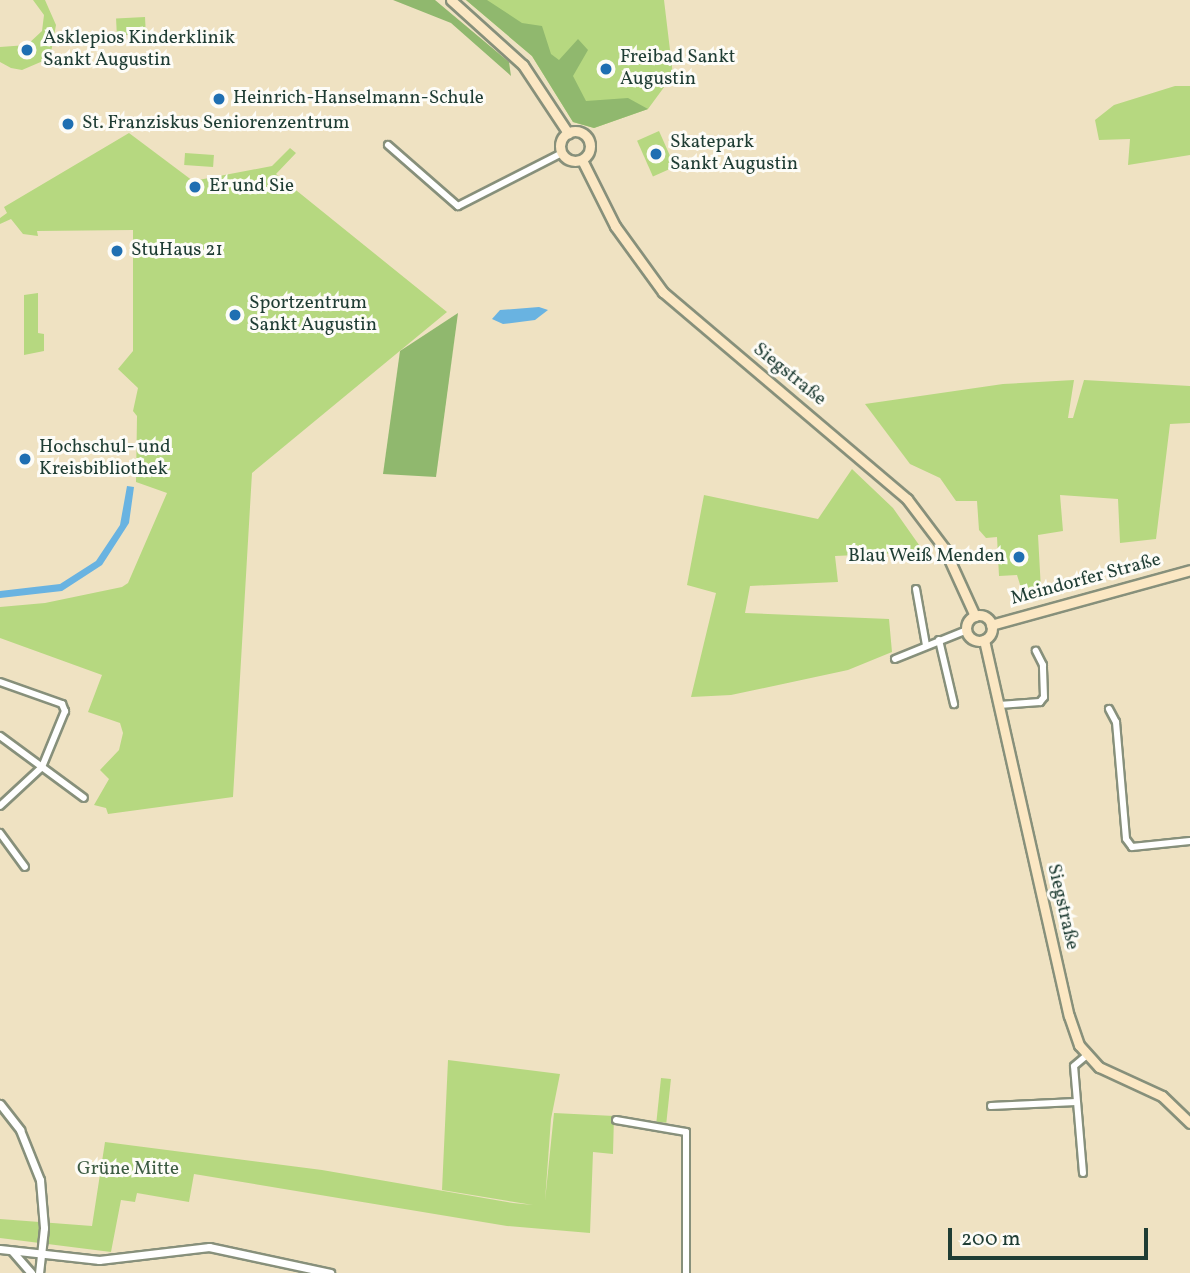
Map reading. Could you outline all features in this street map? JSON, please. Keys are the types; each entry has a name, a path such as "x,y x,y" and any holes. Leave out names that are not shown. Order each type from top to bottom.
{"main road":[{"path":"451,0 523,65 568,133 561,140 562,153 568,160 582,160"},
{"name":"Siegstraße","path":"568,133 578,131 589,140 590,152 582,160 615,226 663,292 907,499 944,548 975,616"},
{"name":"Meindorfer Straße","path":"991,625 1190,570"},
{"path":"975,616 986,618 991,625 984,640 973,639 967,630 975,616"},
{"name":"Siegstraße","path":"984,640 1069,1016 1087,1055 1112,1076 1162,1096 1190,1123"}],"street":[{"path":"388,145 458,206 562,153"},
{"path":"916,589 926,645"},
{"path":"895,659 967,630"},
{"path":"939,640 954,704"},
{"path":"999,705 1040,702 1044,697 1043,665 1036,651"},
{"path":"0,682 62,704 65,711 42,767 0,806"},
{"path":"1109,709 1116,722 1126,839 1132,847 1190,841"},
{"path":"0,736 84,798"},
{"path":"0,833 25,867"},
{"path":"1083,1173 1074,1066 1087,1055"},
{"path":"991,1106 1076,1102"},
{"path":"0,1104 20,1130 40,1180 42,1254 38,1273"},
{"path":"616,1120 686,1132 686,1273"},
{"path":"0,1249 99,1260 209,1247 330,1273"},
{"path":"11,1250 31,1273"}],"green space":[{"path":"33,0 45,0 56,25 50,58 22,70 11,68 0,62 0,47 27,45 42,31 44,15"},
{"path":"393,0 435,0 509,62 511,76 451,23"},
{"name":"Freibad Sankt Augustin","path":"466,0 664,0 673,75 648,109 594,128 573,122 532,56"},
{"path":"466,0 487,0 522,23 542,26 551,54 559,60 578,39 588,50 573,76 586,101 628,98 648,109 594,128 573,122 532,56"},
{"path":"145,17 146,34 117,35 116,19"},
{"path":"1175,86 1190,86 1190,155 1128,165 1130,139 1099,140 1095,120 1114,105"},
{"name":"Skatepark Sankt Augustin","path":"659,131 675,167 653,176 637,141"},
{"path":"129,133 193,181 272,166 290,148 296,153 276,174 447,312 252,473 233,797 108,814 106,808 94,805 109,779 100,770 119,750 123,733 120,723 88,712 102,675 0,638 0,607 45,603 122,587 128,583 167,493 136,482 137,416 133,411 138,388 118,369 133,351 133,230 37,231 38,236 23,234 11,219 0,224 0,218 7,213 4,207"},
{"path":"185,153 214,155 213,167 184,165"},
{"path":"38,293 38,333 44,334 44,351 24,355 24,295"},
{"path":"458,313 436,477 383,474 400,351"},
{"path":"1074,380 1068,418 1073,418 1084,380 1190,386 1190,423 1170,424 1156,539 1120,543 1118,499 1060,495 1063,531 1038,535 1041,590 1022,591 1017,575 999,576 997,537 986,538 979,530 977,501 956,501 940,478 910,464 865,404 1003,384"},
{"path":"852,469 893,508 924,552 835,556 838,582 750,586 745,613 889,619 892,652 848,670 731,695 691,697 716,593 687,585 704,495 818,519"},
{"name":"Grüne Mitte","path":"448,1060 560,1074 551,1119 545,1201 554,1113 614,1116 613,1154 593,1152 590,1233 507,1226 194,1174 189,1202 137,1193 135,1202 121,1200 111,1252 0,1238 0,1219 92,1226 105,1142 322,1170 513,1203 533,1205 442,1190"},
{"path":"661,1078 671,1079 666,1123 656,1122"}],"water":[{"path":"539,307 548,310 535,320 503,324 492,319 500,310"},
{"path":"127,486 134,487 129,523 102,565 62,591 0,598 0,591 60,584 96,561 120,525"}],"place":[{"name":"Asklepios Kinderklinik Sankt Augustin","path":"27,50"},
{"name":"Freibad Sankt Augustin","path":"606,69"},
{"name":"Heinrich-Hanselmann-Schule","path":"219,99"},
{"name":"St. Franziskus Seniorenzentrum","path":"68,124"},
{"name":"Skatepark Sankt Augustin","path":"656,154"},
{"name":"Er und Sie","path":"195,187"},
{"name":"StuHaus 21","path":"117,251"},
{"name":"Sportzentrum Sankt Augustin","path":"235,315"},
{"name":"Hochschul- und Kreisbibliothek","path":"25,459"},
{"name":"Blau Weiß Menden","path":"1019,557"}]}
